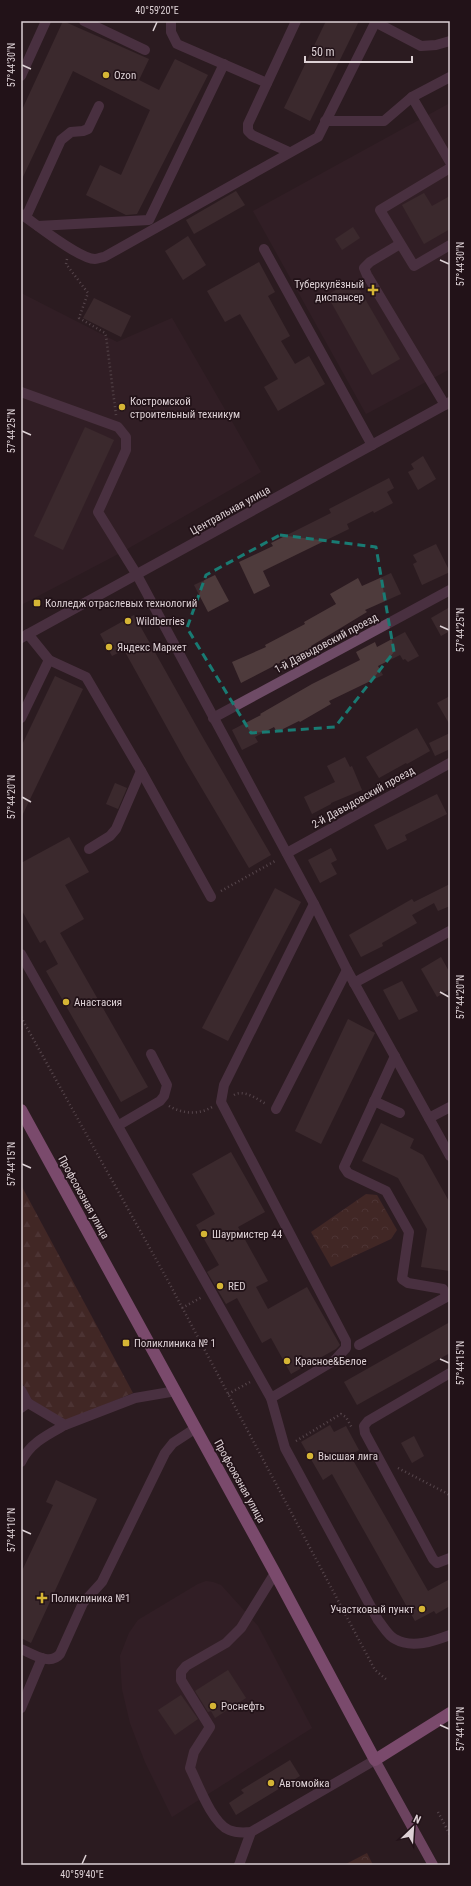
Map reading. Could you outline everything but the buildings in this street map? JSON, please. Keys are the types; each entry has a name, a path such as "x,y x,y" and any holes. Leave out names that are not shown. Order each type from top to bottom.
{"highway":[{"name":"Профсоюзная улица","path":"21,1110 176,1391 375,1760"},
{"path":"375,1760 450,1713"}],"main road":[{"name":"Профсоюзная улица","path":"375,1760 433,1865"}],"street":[{"path":"21,76 46,21"},
{"path":"84,21 144,50"},
{"path":"172,21 171,32 177,44 267,83"},
{"path":"289,152 252,135 248,130 248,124 296,21"},
{"path":"99,106 88,129 71,132 61,140 23,216 70,248 88,258 96,259 104,257 318,137 375,22 421,46 436,46 450,41"},
{"path":"149,220 224,64"},
{"path":"325,121 384,121 412,97 450,77"},
{"path":"412,97 450,162"},
{"path":"450,168 380,210 414,266 450,245"},
{"path":"38,226 149,220 166,222"},
{"path":"400,244 370,262 364,268 447,403"},
{"path":"264,249 372,445"},
{"path":"21,392 118,427 126,437 126,450 98,512 137,575 284,856 314,904 354,983 450,1156"},
{"name":"Центральная улица","path":"24,636 447,403"},
{"name":"1-й Давыдовский проезд","path":"213,718 450,590"},
{"path":"24,636 49,660 86,677 142,771 212,897"},
{"path":"21,718 49,660"},
{"name":"2-й Давыдовский проезд","path":"284,856 450,763"},
{"path":"89,850 110,836 116,829 142,771"},
{"path":"271,1398 335,1360 346,1348 346,1341 221,1102 224,1085 314,904"},
{"path":"354,983 450,931"},
{"path":"21,954 119,1125 271,1398 285,1448 378,1620 394,1639 411,1643 431,1643 450,1635"},
{"path":"21,974 27,965"},
{"path":"276,1109 347,970"},
{"path":"119,1125 160,1101 164,1096 167,1085 151,1054"},
{"path":"359,1345 449,1296 443,1289 408,1283 402,1279 409,1232 386,1191 348,1173 344,1167 394,1056"},
{"path":"374,1100 400,1112"},
{"path":"429,1118 450,1106"},
{"path":"450,1373 368,1421 364,1426 365,1433 433,1559 437,1563 450,1558"},
{"path":"21,1390 25,1406 65,1425"},
{"path":"21,1462 30,1446 65,1425 135,1398 176,1391"},
{"path":"21,1649 42,1658 51,1660 60,1654 83,1603 102,1582 165,1453 173,1444 196,1428"},
{"path":"275,1573 241,1628 226,1643 186,1666 181,1672 181,1680 210,1727 194,1752 190,1768 218,1822 229,1830 240,1833 251,1832 375,1760"},
{"path":"21,1708 42,1658"},
{"path":"239,1865 251,1832"}],"path":[{"path":"70,248 66,264 88,294 79,318 105,333 106,336 118,427"},
{"path":"225,889 284,856"},
{"path":"21,1017 182,1308 375,1670 387,1680"},
{"path":"182,1308 211,1291"},
{"path":"228,1394 259,1377"},
{"path":"285,1448 341,1414 346,1417 350,1425"},
{"path":"378,1457 449,1494 450,1489"},
{"path":"438,1812 450,1835"}],"highlighted area":[{"path":"280,535 376,547 394,652 335,727 251,733 187,628 206,575"}],"shaded area":[{"name":"Туберкулёзный диспансер","path":"450,103 450,369 366,414 253,211"},
{"name":"Костромской строительный техникум","path":"21,293 117,342 172,318 261,472 122,552 21,605"},
{"name":"Роснефть","path":"206,1581 221,1585 258,1626 312,1728 172,1817 145,1762 130,1723 122,1689 120,1656 129,1633 138,1620 198,1584"}],"green space":[{"path":"21,1185 133,1393 66,1421 32,1400 21,1381"},
{"path":"366,1194 377,1195 397,1230 391,1239 331,1267 311,1232"},
{"path":"367,1853 373,1865 344,1865"}],"place":[{"name":"Ozon","path":"106,75"},
{"name":"Туберкулёзный диспансер","path":"373,290"},
{"name":"Костромской строительный техникум","path":"122,407"},
{"name":"Колледж отраслевых технологий","path":"37,603"},
{"name":"Wildberries","path":"128,621"},
{"name":"Яндекс Маркет","path":"109,647"},
{"name":"Анастасия","path":"66,1002"},
{"name":"Шаурмистер 44","path":"204,1234"},
{"name":"RED","path":"220,1286"},
{"name":"Поликлиника № 1","path":"126,1343"},
{"name":"Красное&Белое","path":"287,1361"},
{"name":"Высшая лига","path":"310,1456"},
{"name":"Поликлиника №1","path":"42,1598"},
{"name":"Участковый пункт","path":"422,1609"},
{"name":"Роснефть","path":"213,1706"},
{"name":"Автомойка","path":"271,1783"}]}
